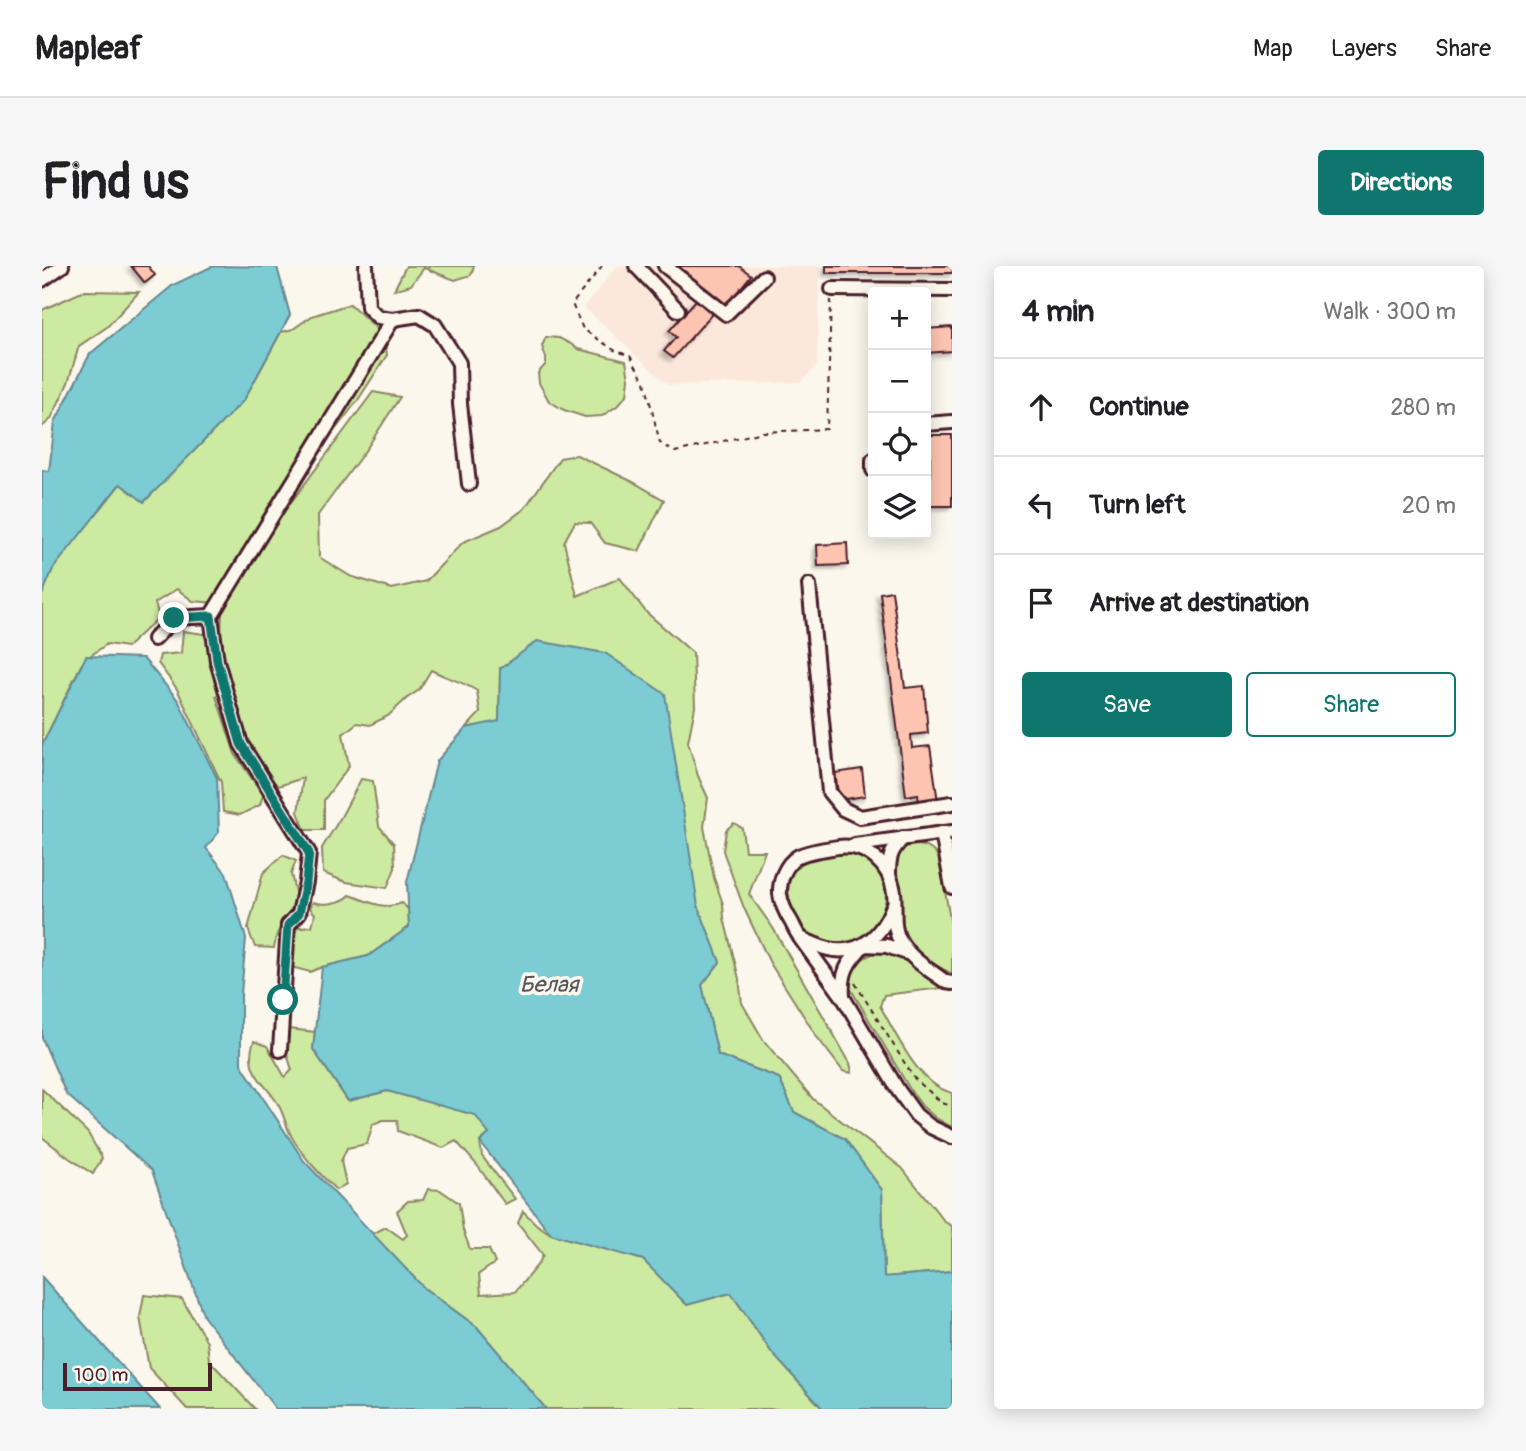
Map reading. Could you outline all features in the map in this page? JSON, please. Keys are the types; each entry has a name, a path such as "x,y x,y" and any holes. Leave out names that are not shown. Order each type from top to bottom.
{"street":[{"path":"42,280 62,266"},
{"path":"366,266 368,307 378,317 393,319 419,315 435,325 459,363 468,484"},
{"path":"636,266 678,310"},
{"path":"664,266 726,314 764,277"},
{"path":"832,289 952,290"},
{"path":"280,1050 288,925 299,913 309,853 241,744 217,661 211,616 393,319"},
{"path":"931,424 952,422"},
{"path":"809,585 829,792 843,809 860,817 952,803"},
{"path":"154,639 174,618 211,616"},
{"path":"952,887 947,832 846,846 798,856 784,870 780,893 787,915 800,937 843,997 898,1090 916,1115 931,1127 952,1137"},
{"path":"888,877 892,850 903,838"},
{"path":"846,846 867,851 880,862 894,892 895,928 900,943 946,982 952,983"},
{"path":"843,997 842,983 851,959 878,934 893,906"},
{"path":"800,937 825,949 844,951 864,945 887,946 911,955"}],"path":[{"path":"602,266 572,304 583,329 614,350 630,356 645,382 660,443 675,452 763,432 827,429 832,289"},
{"path":"845,970 914,1079 942,1103 952,1106"}],"shaded area":[{"path":"617,266 820,266 817,365 801,382 668,385 584,307"}],"green space":[{"path":"406,266 474,266 471,275 455,280 424,268 411,285 394,290"},
{"path":"84,291 139,292 107,327 79,346 68,383 51,419 42,427 42,310"},
{"path":"350,304 384,335 387,355 358,400 251,540 215,603 193,601 177,589 155,603 159,617 127,647 107,644 90,656 81,665 42,745 42,595 52,569 121,483 144,502 244,400 281,332 293,329 312,316"},
{"path":"546,337 559,338 578,349 626,361 629,379 627,395 602,416 585,417 564,410 549,401 539,383 538,373 546,364 542,346"},
{"path":"373,392 400,397 318,515 319,557 350,576 392,589 426,581 463,542 501,526 524,509 560,458 577,455 664,500 639,551 605,543 590,523 575,522 564,542 577,596 620,578 646,612 693,653 695,707 688,742 708,798 704,827 714,878 723,904 742,1003 764,1041 813,1099 902,1168 945,1222 952,1226 952,1271 884,1277 882,1190 845,1139 794,1112 779,1078 718,1055 702,985 720,962 698,906 500,669 499,722 466,728 480,713 477,691 431,670 419,690 388,716 370,725 357,723 343,734 349,766 324,800 324,830 305,830 298,812 303,778 278,786 255,763 238,724 220,663 222,610 269,532"},
{"path":"183,631 204,634 223,691 216,696 235,754 263,795 260,805 240,815 223,812 221,782 177,689 158,663 160,655 181,653"},
{"path":"361,779 373,781 379,826 394,844 395,868 387,888 346,882 323,873 322,848"},
{"path":"734,823 742,828 745,851 765,851 749,894 773,928 850,1063 852,1073 843,1071 817,1037 770,963 744,908 723,851 726,830"},
{"path":"912,845 927,847 939,858 952,930 952,974 923,958 901,937 899,919 902,895 894,870 894,858 900,849"},
{"path":"848,851 866,856 879,870 885,884 883,912 877,924 857,940 828,942 812,936 799,922 791,905 788,886 794,869 806,859"},
{"path":"283,855 296,861 291,874 298,905 288,913 277,934 274,948 255,947 248,929 263,873"},
{"path":"350,895 383,906 402,903 408,909 409,927 368,956 310,972 291,967 292,928 312,926 315,914 310,908 313,902 332,903"},
{"path":"882,951 913,965 942,988 884,995 880,1006 918,1069 928,1080 952,1093 952,1127 923,1107 911,1091 849,986 851,973 858,962"},
{"path":"289,1029 315,1032 313,1049 348,1101 387,1091 476,1115 489,1134 480,1142 482,1156 515,1199 505,1204 456,1141 443,1148 398,1131 397,1120 383,1120 373,1124 367,1144 347,1148 341,1161 346,1184 336,1190 298,1146 278,1104 253,1068 251,1051 254,1041 267,1046 285,1077 292,1070 287,1054"},
{"path":"42,1089 88,1133 102,1158 93,1174 42,1137"},
{"path":"428,1189 440,1190 459,1203 463,1230 470,1249 489,1249 495,1263 479,1274 481,1294 515,1292 539,1263 543,1255 518,1223 523,1211 551,1234 644,1260 687,1305 731,1293 772,1353 823,1409 546,1409 477,1327 424,1288 372,1234 386,1227 403,1239 407,1235 397,1211 408,1201 423,1200"},
{"path":"144,1295 182,1299 207,1342 209,1360 255,1409 187,1409 149,1368 140,1317"}],"water":[{"path":"213,266 277,267 290,315 244,400 144,502 120,484 53,569 42,595 42,470 49,471 55,422 90,354 173,285"},
{"name":"Белая","path":"537,641 605,653 665,694 698,906 720,962 702,985 718,1055 779,1078 794,1112 845,1139 882,1190 884,1277 952,1271 952,1409 823,1409 772,1353 731,1293 687,1305 643,1260 551,1234 480,1142 489,1134 475,1115 387,1091 348,1101 313,1049 322,967 368,956 409,927 407,882 437,761 466,728 499,721 500,669"},
{"path":"86,656 143,658 178,700 217,778 219,832 206,848 226,873 246,938 241,994 241,1064 304,1161 424,1288 477,1327 546,1409 276,1409 204,1317 152,1171 66,1094 42,1038 42,745"},
{"path":"42,1277 160,1409 42,1409"}],"building":[{"path":"131,266 148,266 155,275 145,283"},
{"path":"678,266 739,266 751,275 727,305"},
{"path":"826,266 952,266 952,273 826,273"},
{"path":"696,300 712,314 673,358 664,351 676,337 669,331"},
{"path":"952,327 952,351 931,353 931,329"},
{"path":"931,435 952,435 952,506 931,506"},
{"path":"847,543 848,565 818,566 817,545"},
{"path":"892,591 905,688 924,686 928,733 911,735 912,748 930,746 938,802 919,805 918,794 906,796 880,593"},
{"path":"862,769 865,796 839,800 835,773"}],"route":[{"path":"174,618 211,616 217,661 241,744 309,853 299,913 288,925 283,1000"}]}
